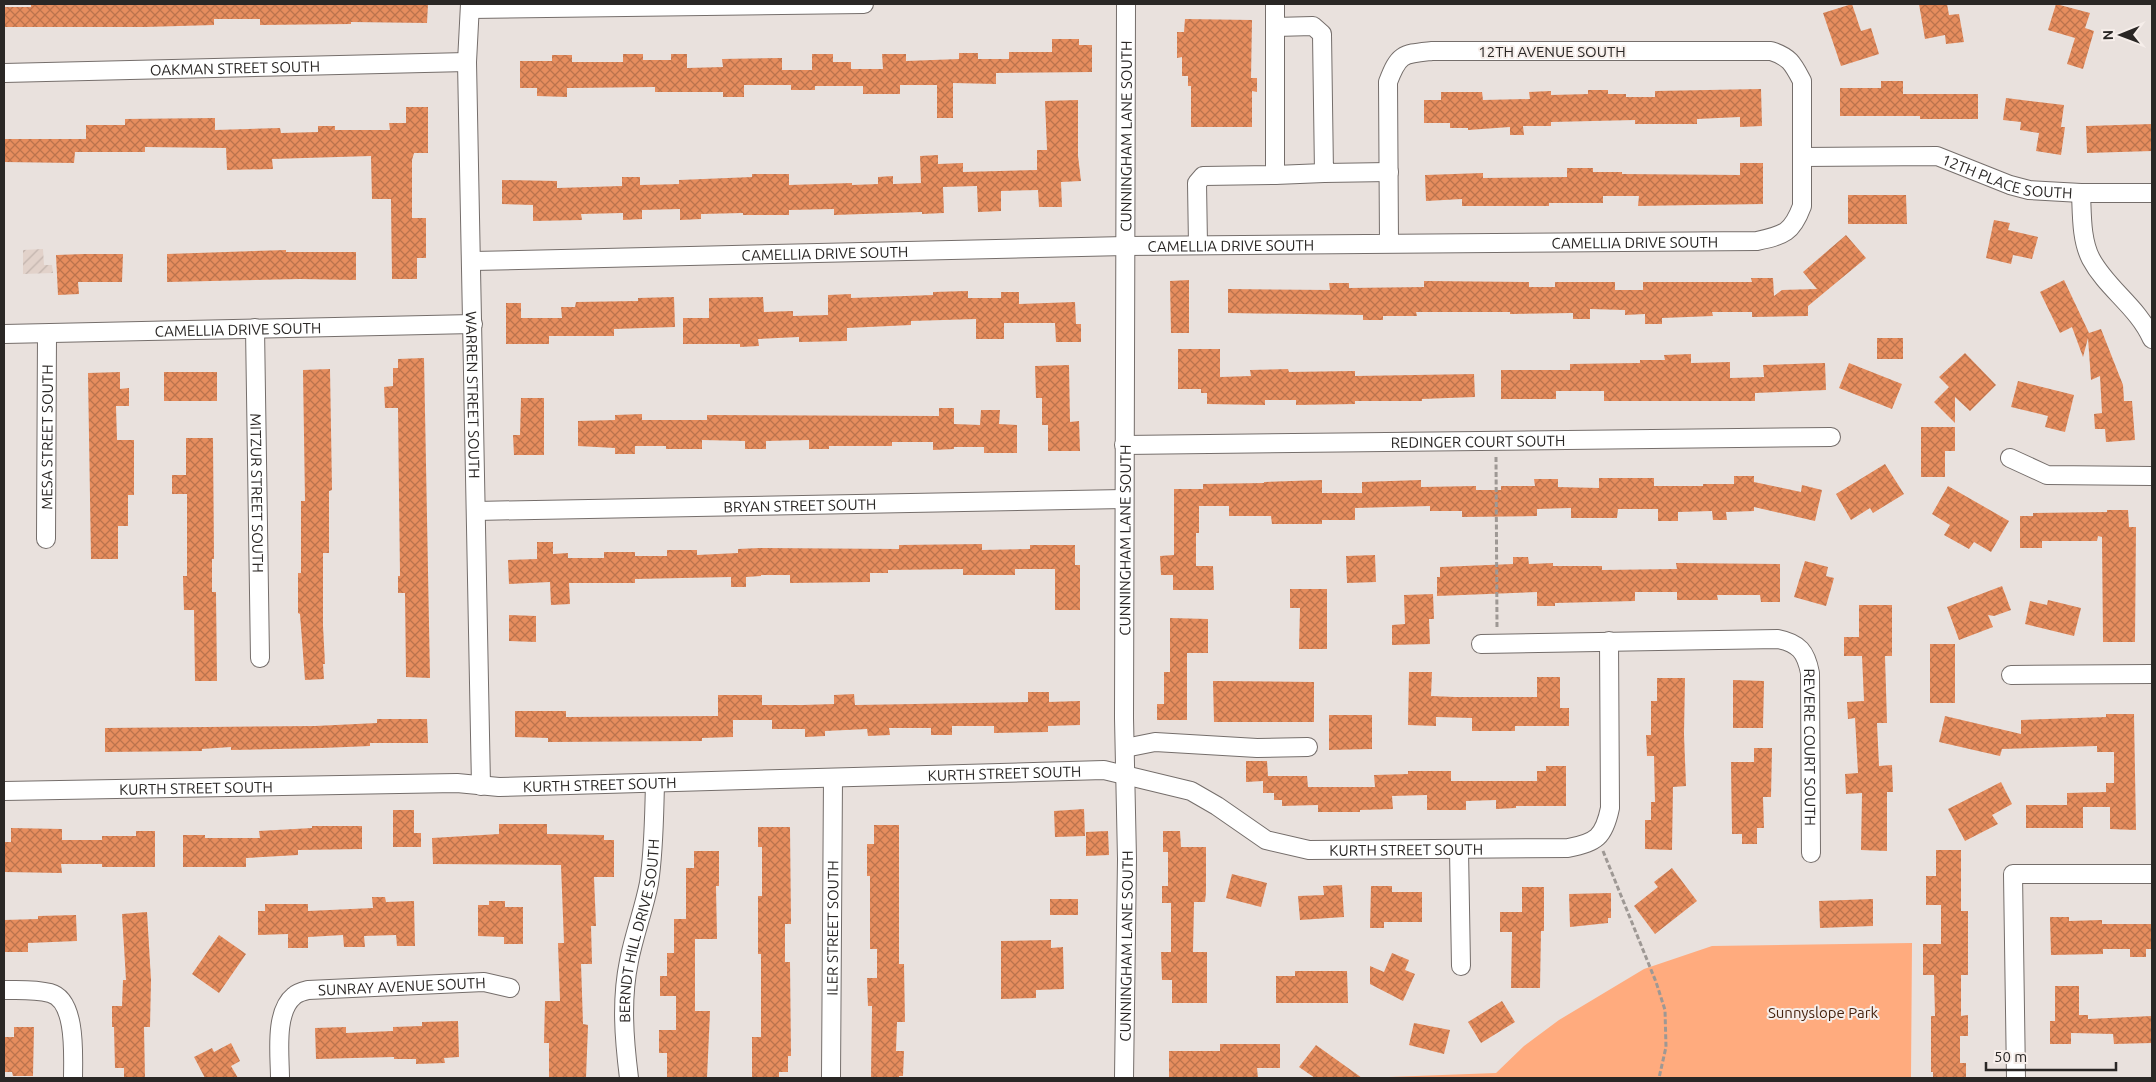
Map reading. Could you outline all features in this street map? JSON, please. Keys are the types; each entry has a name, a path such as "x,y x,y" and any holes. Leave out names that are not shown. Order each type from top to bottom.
{"street":[{"path":"470,6 864,4"},
{"name":"CUNNINGHAM LANE SOUTH","path":"1124,1078 1127,859 1124,499 1126,4"},
{"path":"1275,4 1275,175"},
{"name":"WARREN STREET SOUTH","path":"470,6 468,62 481,786"},
{"path":"1275,27 1312,26 1322,34 1324,173"},
{"name":"12TH AVENUE SOUTH","path":"1389,243 1388,82 1395,64 1407,54 1432,51 1770,51 1785,56 1795,67 1802,82 1802,157"},
{"name":"OAKMAN STREET SOUTH","path":"4,73 468,62"},
{"name":"12TH PLACE SOUTH","path":"1802,157 1937,156 2016,187 2030,190 2081,194 2152,193"},
{"name":"CAMELLIA DRIVE SOUTH","path":"473,260 1125,246 1757,241 1787,232 1796,222 1802,206 1802,157"},
{"path":"1198,245 1197,183 1204,176 1389,172"},
{"path":"2081,194 2086,245 2091,259 2134,309 2148,328 2152,339"},
{"name":"CAMELLIA DRIVE SOUTH","path":"4,334 473,324"},
{"name":"MITZUR STREET SOUTH","path":"255,328 260,658"},
{"name":"MESA STREET SOUTH","path":"46,539 47,334"},
{"name":"REDINGER COURT SOUTH","path":"1124,445 1831,437"},
{"path":"2010,458 2047,475 2152,476"},
{"name":"BRYAN STREET SOUTH","path":"476,511 1124,499"},
{"name":"REVERE COURT SOUTH","path":"1609,641 1778,639 1797,645 1803,652 1810,673 1811,853"},
{"path":"1489,644 1609,641 1610,808 1601,834 1593,841"},
{"path":"2011,675 2152,674"},
{"path":"1125,748 1155,742 1257,748 1308,747"},
{"name":"KURTH STREET SOUTH","path":"4,791 457,783 499,787 1104,770 1191,792 1217,806 1266,840 1288,847 1309,850 1568,848 1593,841"},
{"name":"ILER STREET SOUTH","path":"831,1078 832,778"},
{"name":"BERNDT HILL DRIVE SOUTH","path":"629,1078 623,1023 624,992 629,960 649,885 653,843 655,784"},
{"path":"1459,850 1461,966"},
{"path":"2016,1078 2013,874 2152,874"},
{"name":"SUNRAY AVENUE SOUTH","path":"280,1078 280,1031 284,1011 294,996 308,990 484,982 510,988"},
{"path":"4,990 29,990 53,993 65,1006 72,1026 73,1078"}],"path":[{"path":"1489,644 1495,441"},
{"path":"1593,841 1602,849 1609,862 1665,1010 1666,1047 1658,1078"}],"shaded area":[{"path":"43,249 44,265 52,265 53,273 23,274 23,250"}],"green space":[{"name":"Sunnyslope Park","path":"1912,943 1911,1078 1362,1078 1496,1073 1524,1046 1559,1020 1644,969 1712,946"}],"building":[{"path":"31,4 428,4 427,23 351,22 351,24 260,25 260,19 214,19 214,25 4,27 4,7 31,7"},
{"path":"1852,4 1861,31 1871,28 1879,54 1841,66 1823,13"},
{"path":"1919,4 1947,4 1949,15 1959,14 1964,42 1946,44 1945,35 1925,39"},
{"path":"2056,4 2090,13 2085,28 2094,31 2083,69 2067,64 2075,38 2048,30"},
{"path":"1185,19 1252,20 1251,78 1257,78 1257,92 1252,91 1252,127 1191,127 1191,86 1188,86 1188,76 1182,76 1182,57 1177,58 1177,32 1184,32"},
{"path":"1052,39 1079,39 1079,45 1092,45 1092,72 996,73 996,84 953,83 953,118 937,118 937,85 900,85 900,94 863,94 863,86 815,86 815,90 791,90 791,85 744,85 744,97 723,97 723,92 655,92 655,87 567,88 567,97 537,96 537,88 520,88 520,61 552,61 552,55 572,55 572,62 623,62 623,54 643,54 643,60 671,60 671,54 687,54 687,68 723,67 722,59 782,58 782,70 812,70 812,54 833,54 833,62 851,62 851,69 883,69 882,54 906,54 906,61 959,59 959,53 978,53 978,59 1009,59 1009,52 1052,52"},
{"path":"1881,81 1903,81 1903,94 1978,94 1978,119 1920,119 1920,116 1840,116 1840,88 1881,88"},
{"path":"1761,89 1762,126 1740,127 1740,117 1697,119 1697,124 1635,124 1635,120 1551,122 1551,126 1523,126 1524,135 1510,135 1510,127 1468,130 1468,128 1450,128 1450,123 1424,123 1424,100 1441,100 1441,92 1482,92 1483,100 1530,99 1529,92 1551,91 1551,95 1588,94 1588,90 1608,90 1608,94 1626,94 1626,97 1655,97 1655,91"},
{"path":"2006,98 2064,105 2061,127 2065,127 2061,155 2036,151 2039,133 2020,130 2021,122 2003,120"},
{"path":"1078,100 1078,156 1081,181 1061,182 1062,207 1039,207 1038,190 1001,191 1001,211 978,212 977,186 943,187 944,213 922,214 922,212 834,215 834,209 789,210 789,215 701,214 701,219 680,220 680,209 642,210 642,219 623,220 623,213 581,214 582,220 533,221 533,205 502,204 502,180 557,181 557,188 622,186 622,177 640,177 640,185 679,184 679,180 752,177 752,174 789,174 789,185 878,184 878,177 893,176 893,184 921,183 920,156 938,155 938,164 963,163 963,172 1037,170 1037,150 1047,150 1045,101"},
{"path":"406,107 428,107 428,153 414,153 412,160 412,218 426,218 426,258 417,258 417,279 392,279 391,199 372,199 371,156 272,159 273,169 227,170 226,148 145,147 145,152 75,152 74,163 4,162 4,139 86,139 86,125 125,125 125,119 215,118 215,130 280,128 281,133 318,132 318,126 335,126 335,130 390,130 389,123 406,123"},
{"path":"2152,124 2152,151 2087,153 2086,126"},
{"path":"1740,163 1763,163 1763,204 1638,206 1639,196 1603,196 1603,203 1549,203 1549,206 1462,206 1462,199 1426,201 1425,175 1483,173 1483,178 1567,177 1567,168 1593,168 1593,172 1622,172 1622,174 1740,175"},
{"path":"1848,195 1906,195 1907,224 1848,224"},
{"path":"1994,220 2010,223 2008,230 2038,237 2032,259 2013,255 2011,264 1986,258"},
{"path":"1846,235 1866,258 1808,306 1808,316 1752,317 1752,312 1712,312 1713,316 1662,318 1662,324 1645,324 1645,314 1625,315 1625,310 1590,309 1590,319 1573,319 1573,313 1416,312 1417,316 1383,316 1383,320 1363,320 1363,315 1228,313 1228,289 1330,290 1329,283 1349,283 1349,288 1424,287 1424,281 1529,282 1529,287 1555,287 1555,282 1615,282 1615,290 1643,290 1643,282 1752,282 1751,278 1773,278 1774,296 1782,290 1817,289 1803,272"},
{"path":"286,250 286,252 356,252 356,280 300,279 167,282 167,254"},
{"path":"123,254 122,282 78,282 79,294 58,295 56,255"},
{"path":"1189,280 1189,333 1171,333 1170,281"},
{"path":"2064,280 2089,333 2101,329 2123,385 2124,401 2132,401 2135,440 2106,442 2105,429 2095,429 2094,414 2102,413 2100,376 2091,380 2088,338 2083,357 2072,327 2060,333 2040,292"},
{"path":"968,291 968,298 1001,298 1001,292 1019,292 1019,304 1075,302 1076,324 1081,324 1081,342 1056,342 1055,323 1004,323 1004,339 976,339 976,319 911,321 911,325 847,328 847,341 799,342 799,337 758,339 759,346 683,344 683,318 709,318 709,298 763,297 764,312 793,311 793,316 828,315 828,295 851,294 851,298 933,295 933,292"},
{"path":"674,297 675,327 614,329 614,336 549,336 549,344 506,344 506,303 521,303 521,318 562,318 561,307 575,307 576,302 638,301 638,298"},
{"path":"1877,338 1903,338 1903,359 1877,359"},
{"path":"1178,349 1220,349 1220,377 1251,376 1250,370 1288,369 1289,372 1355,371 1355,376 1474,374 1475,397 1422,399 1422,401 1355,401 1355,404 1296,405 1296,400 1265,400 1265,405 1207,404 1207,393 1201,393 1201,389 1178,389"},
{"path":"1965,353 1996,385 1970,411 1955,397 1955,423 1934,402 1949,387 1939,377"},
{"path":"1691,354 1691,363 1730,362 1730,378 1764,377 1763,365 1825,363 1826,390 1755,393 1755,401 1604,401 1604,391 1556,391 1556,399 1501,399 1501,370 1570,370 1570,364 1640,363 1640,360 1665,360 1664,355"},
{"path":"424,358 430,678 406,677 405,593 398,593 398,576 400,576 398,408 385,408 384,387 393,386 393,368 398,368 398,359"},
{"path":"1849,363 1902,384 1892,409 1839,388"},
{"path":"1069,365 1070,422 1079,421 1080,451 1048,451 1048,425 1042,425 1042,398 1036,398 1035,366"},
{"path":"330,369 332,490 329,491 329,553 323,553 324,679 305,680 300,614 298,613 298,573 301,573 301,501 305,501 303,370"},
{"path":"120,372 120,389 129,388 129,406 116,406 117,440 134,440 134,495 128,495 128,526 118,526 118,559 91,559 88,373"},
{"path":"164,372 217,372 217,401 164,401"},
{"path":"2018,381 2074,395 2065,432 2045,427 2048,416 2011,407"},
{"path":"521,398 544,398 544,455 514,455 513,435 520,435"},
{"path":"939,408 954,408 954,424 980,425 981,410 1000,410 999,424 1017,425 1017,453 984,453 984,447 954,447 954,449 933,450 933,442 892,442 892,446 829,446 829,449 809,449 809,440 766,441 766,449 745,449 745,441 702,440 702,449 666,449 666,446 635,446 635,454 615,454 615,448 578,446 578,421 615,420 615,415 642,414 642,420 707,420 707,415 939,416"},
{"path":"1921,427 1955,427 1955,451 1945,451 1945,477 1921,477"},
{"path":"186,438 213,438 214,559 212,559 212,592 216,592 217,681 195,681 194,610 184,610 183,576 187,576 187,494 172,494 172,475 186,475"},
{"path":"1885,464 1904,494 1873,513 1870,508 1851,520 1836,494"},
{"path":"1734,476 1754,476 1754,482 1801,492 1802,485 1822,490 1815,521 1754,507 1754,511 1726,512 1727,520 1713,520 1712,511 1678,512 1678,521 1658,521 1658,509 1618,509 1617,518 1571,518 1571,508 1537,509 1537,516 1462,517 1462,511 1430,511 1430,506 1355,508 1355,520 1322,520 1322,524 1272,524 1271,516 1229,516 1229,506 1199,506 1199,533 1196,533 1196,566 1213,566 1214,590 1173,590 1173,575 1161,575 1160,556 1174,555 1174,489 1203,489 1203,484 1322,480 1322,493 1362,493 1362,482 1421,480 1421,487 1476,486 1476,490 1501,490 1501,486 1535,486 1534,479 1558,479 1558,487 1599,488 1599,478 1654,478 1654,486 1703,486 1703,484 1734,484"},
{"path":"1948,486 2009,521 1991,552 1974,542 1969,549 1944,535 1950,525 1932,514"},
{"path":"2107,510 2128,510 2129,527 2136,527 2135,642 2103,642 2102,537 2098,536 2097,541 2042,541 2042,548 2020,548 2020,516 2033,516 2033,513 2107,512"},
{"path":"537,542 553,542 553,554 568,553 568,558 604,558 604,552 635,552 635,556 667,556 667,550 697,550 697,555 738,553 738,549 760,548 899,549 899,545 982,544 982,550 1030,549 1030,545 1075,545 1075,565 1080,565 1080,610 1055,610 1055,569 1015,569 1015,575 963,575 963,569 888,570 888,573 870,573 870,582 790,583 790,575 761,575 746,577 746,587 731,587 731,577 635,579 635,583 569,583 570,604 551,605 550,582 509,584 508,560 537,559"},
{"path":"1375,555 1376,582 1347,583 1346,556"},
{"path":"1513,557 1528,557 1529,564 1553,563 1553,566 1602,566 1602,570 1677,569 1676,563 1780,564 1780,602 1761,602 1760,595 1717,595 1718,600 1677,600 1677,592 1635,592 1635,601 1555,603 1555,606 1537,606 1537,592 1437,596 1437,577 1440,577 1440,567 1513,564"},
{"path":"1805,561 1828,567 1826,576 1834,578 1826,606 1794,597"},
{"path":"2002,586 2011,610 1994,616 1988,615 1993,627 1959,640 1947,607"},
{"path":"1290,589 1327,589 1327,649 1299,649 1300,608 1290,608"},
{"path":"1433,594 1434,619 1429,619 1430,644 1392,645 1392,625 1405,624 1404,595"},
{"path":"2048,600 2081,608 2074,636 2025,624 2030,601 2047,605"},
{"path":"1859,605 1892,605 1892,656 1885,656 1887,723 1877,723 1879,766 1892,765 1893,792 1887,792 1887,851 1861,850 1862,793 1846,794 1845,774 1858,773 1855,718 1848,719 1847,702 1864,701 1862,656 1844,656 1844,637 1859,637"},
{"path":"509,615 536,616 536,642 509,641"},
{"path":"1170,618 1208,619 1208,653 1187,653 1187,720 1157,720 1157,704 1164,704 1164,672 1170,672"},
{"path":"1930,644 1955,644 1955,703 1930,703"},
{"path":"1409,672 1432,672 1431,696 1455,697 1537,697 1537,677 1560,677 1560,708 1569,708 1569,726 1515,726 1515,731 1472,731 1472,718 1436,717 1436,726 1408,725"},
{"path":"1657,678 1685,678 1684,734 1686,786 1673,787 1672,850 1645,849 1645,820 1651,820 1651,802 1655,802 1654,756 1647,756 1646,735 1651,735 1651,701 1657,701"},
{"path":"1733,680 1764,681 1763,728 1733,728"},
{"path":"1213,681 1314,682 1314,722 1214,722"},
{"path":"1028,692 1049,692 1049,702 1080,701 1080,725 1048,726 1048,732 994,733 994,726 952,726 952,735 931,735 931,728 889,728 890,735 868,736 867,729 825,731 825,736 805,737 805,729 772,729 772,720 733,720 733,737 702,738 702,741 548,742 548,738 515,737 515,711 566,711 566,717 718,716 718,695 762,695 762,705 803,705 834,704 834,695 854,694 855,705 1028,702"},
{"path":"2106,714 2134,714 2136,830 2110,829 2110,807 2083,807 2083,828 2026,828 2026,805 2067,805 2067,793 2106,792 2106,783 2114,783 2114,752 2097,752 2097,746 2002,749 2000,756 1939,742 1945,716 2021,734 2021,720 2106,717"},
{"path":"1329,715 1372,715 1372,749 1329,750"},
{"path":"377,719 427,719 428,743 370,743 370,746 322,748 231,750 231,747 202,749 202,751 105,752 105,728 315,726 377,723"},
{"path":"1754,748 1772,748 1771,797 1763,797 1764,828 1757,828 1757,844 1742,844 1742,834 1732,834 1731,762 1754,762"},
{"path":"1246,761 1267,761 1268,776 1307,776 1308,787 1375,787 1374,775 1408,774 1408,771 1451,771 1451,781 1537,781 1537,771 1546,771 1546,766 1566,766 1566,806 1516,806 1516,808 1496,809 1496,800 1466,801 1466,810 1427,810 1427,795 1392,796 1393,809 1360,810 1360,812 1318,812 1318,805 1282,806 1282,800 1274,800 1274,793 1263,793 1263,781 1246,782"},
{"path":"2001,782 2012,804 1992,815 1998,824 1965,841 1948,809"},
{"path":"1084,809 1085,836 1055,837 1054,811"},
{"path":"393,810 414,810 414,833 421,833 421,847 393,847"},
{"path":"499,824 547,824 547,834 604,835 604,840 614,840 614,877 594,877 596,926 591,926 592,964 581,964 583,1024 588,1025 586,1078 549,1078 549,1043 544,1043 545,1001 560,1001 558,943 564,943 561,865 433,864 432,838 499,834"},
{"path":"874,825 899,825 899,964 904,964 905,1022 897,1022 896,1051 904,1051 903,1076 899,1076 899,1078 871,1078 872,1006 868,1006 867,978 877,978 877,949 870,949 870,876 867,876 867,844 874,844"},
{"path":"312,826 362,826 362,849 298,850 298,855 246,858 246,867 183,867 183,835 205,835 205,838 260,838 259,831 312,828"},
{"path":"758,827 790,827 791,924 785,924 785,962 790,962 791,1056 788,1056 788,1072 779,1072 779,1078 752,1078 752,1037 761,1037 761,954 758,954 758,896 762,896 762,847 758,847"},
{"path":"11,828 62,829 62,840 102,840 102,836 136,836 136,831 155,831 155,867 102,867 102,864 61,864 62,873 4,872 4,842 11,842"},
{"path":"1108,831 1109,855 1086,856 1086,832"},
{"path":"1163,831 1180,831 1181,847 1206,847 1205,902 1194,902 1193,952 1207,952 1207,1003 1172,1003 1172,980 1162,980 1161,952 1171,952 1171,903 1162,903 1162,886 1168,886 1168,852 1163,852"},
{"path":"1936,850 1961,850 1961,911 1968,911 1968,975 1961,975 1961,1016 1968,1015 1968,1036 1960,1036 1960,1063 1966,1063 1966,1078 1933,1078 1933,1072 1931,1072 1931,1016 1935,1016 1934,975 1923,975 1923,944 1941,944 1941,905 1926,905 1926,876 1936,876"},
{"path":"694,851 719,851 719,886 716,886 717,939 695,939 695,1011 710,1011 707,1078 667,1078 667,1053 659,1053 659,1030 676,1030 676,996 660,996 660,976 667,976 667,953 674,953 674,919 686,919 686,868 694,868"},
{"path":"1672,868 1697,901 1655,934 1634,906 1658,887 1654,882"},
{"path":"1232,874 1267,883 1261,907 1226,898"},
{"path":"1342,885 1344,917 1300,920 1298,896 1324,895 1323,886"},
{"path":"1371,886 1392,886 1392,892 1422,892 1422,922 1384,922 1384,928 1370,928"},
{"path":"1522,887 1544,887 1544,931 1541,931 1540,988 1511,988 1512,932 1500,932 1500,912 1522,912"},
{"path":"1611,893 1611,918 1608,918 1608,923 1570,927 1569,894"},
{"path":"372,897 385,897 386,902 414,901 415,946 397,946 396,935 364,936 365,947 344,947 343,935 308,937 308,948 288,948 288,934 258,935 258,911 265,911 265,904 308,904 308,911 373,908"},
{"path":"1050,899 1078,899 1078,915 1050,915"},
{"path":"1873,899 1873,926 1820,928 1819,901"},
{"path":"489,901 505,901 505,907 523,907 523,944 504,944 504,937 478,936 478,905 489,905"},
{"path":"147,912 151,980 150,1027 144,1027 145,1078 124,1078 124,1068 115,1068 114,1027 112,1027 112,1006 122,1006 123,980 126,980 122,914"},
{"path":"76,915 77,941 28,943 28,952 4,952 4,920 38,919 38,916"},
{"path":"2050,917 2069,917 2069,921 2102,920 2102,924 2152,924 2152,949 2146,949 2146,957 2130,957 2130,949 2103,949 2103,954 2051,955"},
{"path":"219,935 246,954 219,993 192,974"},
{"path":"1051,940 1051,948 1063,947 1064,989 1036,990 1036,998 1001,999 1001,941"},
{"path":"1392,953 1409,960 1405,970 1415,974 1403,1001 1370,984 1370,966 1384,972"},
{"path":"1295,971 1347,971 1348,1003 1276,1003 1276,976 1295,976"},
{"path":"2055,986 2079,986 2079,1015 2088,1015 2088,1019 2152,1016 2152,1043 2114,1044 2113,1034 2071,1033 2071,1044 2050,1044 2050,1021 2055,1021"},
{"path":"1502,1001 1515,1022 1481,1043 1468,1022"},
{"path":"458,1021 459,1057 444,1058 445,1063 416,1064 416,1059 394,1059 394,1057 316,1059 315,1028 346,1027 346,1033 393,1031 393,1027 422,1026 422,1022"},
{"path":"1414,1023 1450,1030 1444,1054 1409,1045"},
{"path":"14,1027 34,1027 33,1076 13,1076 12,1072 4,1072 4,1037 14,1037"},
{"path":"231,1043 240,1061 231,1066 238,1078 205,1078 194,1057 212,1048 214,1052"},
{"path":"1220,1044 1280,1044 1280,1068 1257,1068 1258,1078 1169,1078 1169,1051 1220,1051"},
{"path":"1316,1045 1362,1078 1315,1078 1299,1067"}]}
